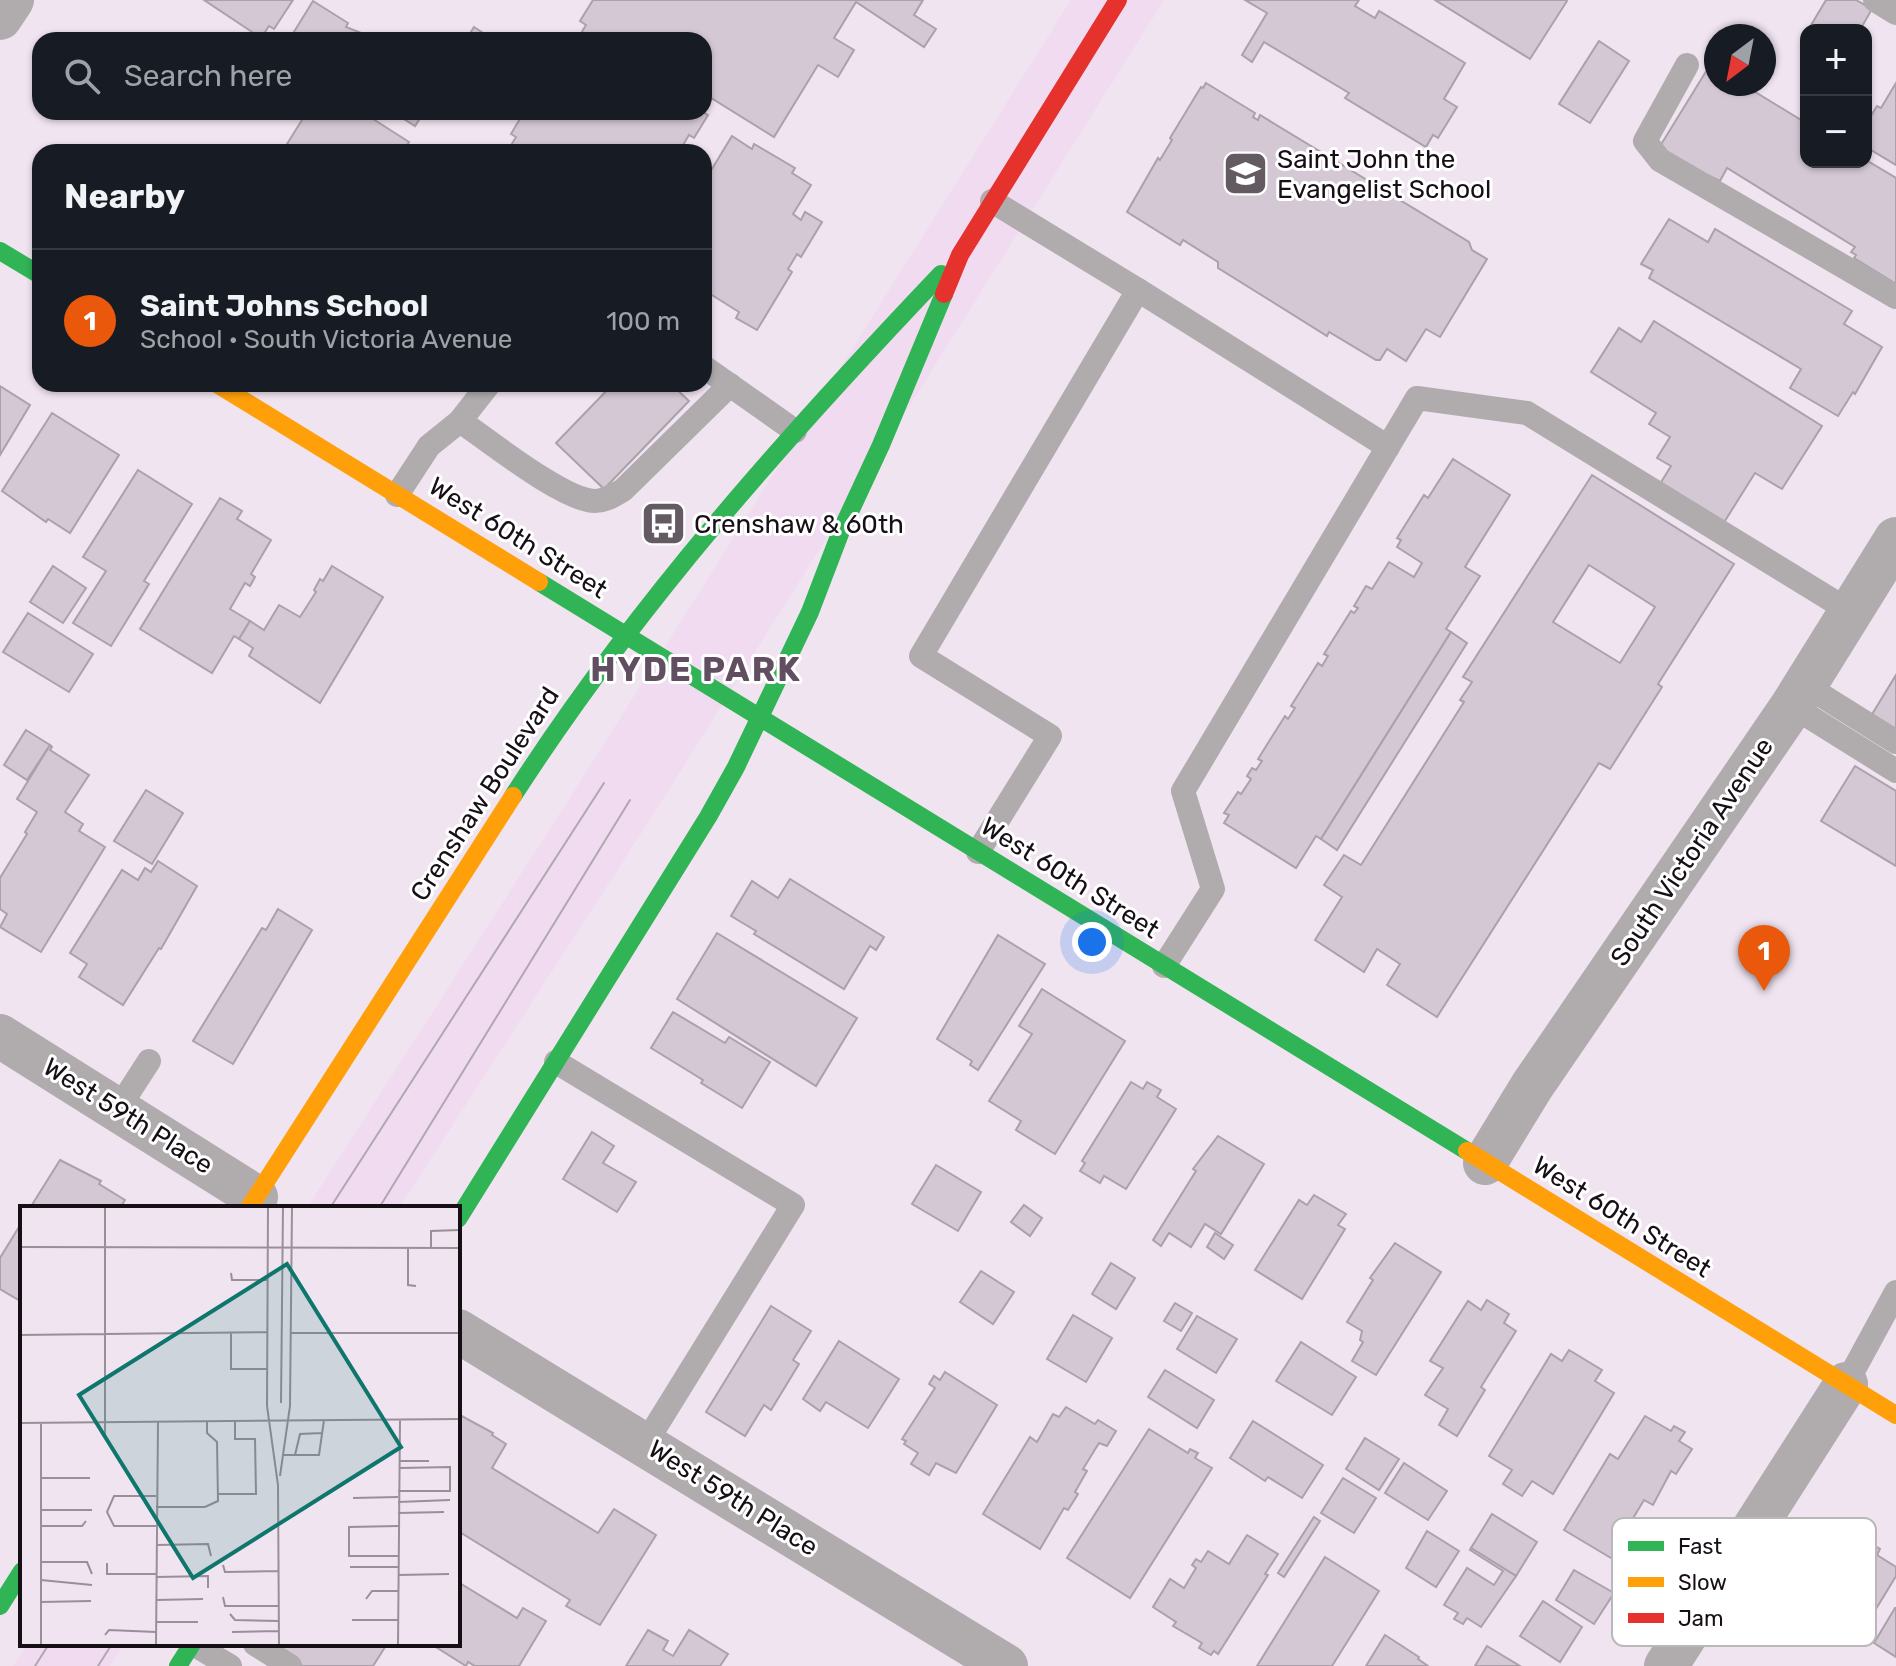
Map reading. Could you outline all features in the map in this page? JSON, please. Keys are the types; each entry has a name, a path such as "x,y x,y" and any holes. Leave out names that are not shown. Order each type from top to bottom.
{"main road":[{"name":"Crenshaw Boulevard","path":"460,1216 713,809 810,612 841,531 881,445 960,255 1118,0"},
{"path":"0,251 32,270"},
{"name":"Crenshaw Boulevard","path":"252,1202 558,726 594,675 795,431 960,255"},
{"name":"West 60th Street","path":"230,392 1896,1415"},
{"path":"0,1606 20,1574"},
{"path":"178,1666 192,1646"}],"street":[{"path":"0,18 12,0"},
{"name":"South Victoria Avenue","path":"1485,1163 1532,1086 1799,695 1896,539"},
{"name":"West 59th Place","path":"0,1036 118,1109 252,1202"},
{"name":"West 59th Place","path":"460,1332 1006,1666"},
{"path":"1760,1518 1846,1384"},
{"path":"1666,1666 1679,1646"}],"lane":[{"path":"1875,0 1896,13"},
{"path":"1687,65 1645,141 1660,160 1896,297"},
{"path":"992,201 1388,447"},
{"path":"978,852 1050,736 921,656 1138,290"},
{"path":"712,373 795,431"},
{"path":"460,421 567,493 592,501 608,499 623,490 730,385"},
{"path":"397,495 429,446 460,421 483,392"},
{"path":"1164,966 1213,889 1183,791 1417,398 1527,413 1851,612"},
{"path":"1799,695 1896,742"},
{"path":"1799,695 1896,771"},
{"path":"118,1109 149,1061"},
{"path":"556,1062 793,1205 645,1444"},
{"path":"1846,1384 1896,1292"},
{"path":"196,1646 230,1666"},
{"path":"258,1646 290,1666"}],"shaded area":[{"path":"1071,0 1164,0 653,815 400,1206 308,1206 587,771"},
{"path":"26,1646 123,1646 110,1666 13,1666"}],"building":[{"path":"204,0 293,0 274,29 269,26 265,32 252,32"},
{"path":"593,0 923,0 914,15 936,29 924,47 856,2 834,38 854,50 838,77 818,65 774,137 712,99 712,32 582,32 586,25 580,21"},
{"path":"1245,0 1359,0 1355,6 1375,18 1379,11 1465,63 1444,99 1457,107 1438,138 1433,135 1426,147 1345,98 1349,93 1264,42 1252,62 1242,55 1267,13"},
{"path":"1435,0 1566,0 1567,1 1530,59"},
{"path":"1826,0 1856,0 1872,9 1863,24 1812,24"},
{"path":"313,1 348,23 346,27 359,32 294,32"},
{"path":"1599,41 1629,61 1590,123 1559,104"},
{"path":"1704,75 1704,96 1762,96 1800,119 1800,168 1872,168 1872,164 1896,178 1896,284 1854,258 1856,255 1851,252 1855,247 1727,168 1720,181 1657,151"},
{"path":"1206,83 1255,113 1253,117 1258,120 1260,115 1469,242 1472,250 1487,259 1440,337 1426,329 1406,361 1387,349 1380,360 1376,360 1329,332 1327,336 1218,268 1218,262 1183,240 1180,245 1127,212"},
{"path":"1896,83 1896,165 1872,151 1872,114 1877,106 1881,108"},
{"path":"302,120 375,120 409,142 408,144 287,144"},
{"path":"519,120 705,120 694,138 689,135 684,144 512,144 516,137 511,134"},
{"path":"732,136 752,149 754,144 795,168 792,173 811,185 793,214 801,220 805,212 822,222 801,257 797,254 788,269 792,272 757,330 736,318 739,312 712,295 712,169"},
{"path":"1669,219 1708,242 1715,229 1852,311 1844,324 1882,347 1855,394 1853,392 1838,416 1790,388 1801,369 1649,278 1653,270 1641,264"},
{"path":"1654,321 1822,426 1782,489 1755,473 1723,524 1660,484 1671,466 1657,458 1670,437 1649,424 1656,413 1591,372 1619,328 1641,342"},
{"path":"0,386 30,405 0,455"},
{"path":"605,392 679,392 689,401 604,489 556,443"},
{"path":"52,413 119,455 70,533 48,519 46,522 2,491"},
{"path":"1453,459 1510,495 1465,567 1480,576 1446,629 1451,632 1321,839 1316,836 1296,868 1224,823 1229,815 1224,813 1251,779 1247,776 1262,761 1258,759 1285,716 1288,719 1295,708 1291,706 1318,663 1322,666 1328,656 1324,654 1351,611 1354,613 1358,608 1354,606 1366,586 1372,589 1389,562 1414,577 1422,563 1397,547 1401,540 1397,538 1424,495 1428,498"},
{"path":"138,470 192,504 144,581 149,584 111,646 73,623 106,571 83,557"},
{"path":"1592,475 1734,564 1658,684 1662,687 1610,769 1599,763 1437,1017 1387,985 1400,964 1377,949 1364,972 1315,940 1342,897 1324,885 1344,855 1361,865 1464,702 1460,700 1472,682 1463,677","holes":["1589,565 1655,607 1620,663 1553,622"]},
{"path":"220,498 242,511 237,519 271,540 251,574 255,577 250,586 245,583 230,609 250,621 239,639 234,636 212,673 140,629"},
{"path":"53,566 86,588 63,623 30,602"},
{"path":"332,566 383,597 320,703 249,656 253,648 239,639 250,621 264,630 279,605 300,617 316,592 314,590 320,579 323,581"},
{"path":"28,613 93,654 69,692 3,652"},
{"path":"1451,632 1467,643 1337,850 1321,839"},
{"path":"1896,675 1896,731 1871,716"},
{"path":"26,730 50,745 27,780 4,765"},
{"path":"50,745 50,750 89,775 65,812 83,824 79,831 105,847 41,952 0,927 7,914 0,909 0,878 37,812 17,799"},
{"path":"1855,766 1896,791 1896,866 1821,821"},
{"path":"146,790 183,813 152,864 114,841"},
{"path":"158,861 197,886 161,949 123,1005 79,977 87,964 70,953 122,870 138,880 145,868 151,872"},
{"path":"790,879 884,937 876,950 870,946 844,989 754,934 756,931 731,916 752,881 778,898"},
{"path":"278,909 312,930 233,1064 193,1041 262,928 266,930"},
{"path":"717,933 857,1018 816,1086 677,999"},
{"path":"998,935 1045,964 978,1070 970,1065 972,1061 937,1039"},
{"path":"1042,989 1125,1041 1055,1154 1016,1130 1021,1121 989,1101 1032,1034 1019,1026"},
{"path":"673,1012 725,1043 729,1037 770,1062 742,1108 651,1048"},
{"path":"1131,1082 1143,1089 1147,1082 1161,1090 1157,1097 1176,1109 1126,1189 1104,1176 1100,1183 1080,1171 1085,1163 1082,1161"},
{"path":"592,1132 614,1146 603,1163 636,1182 617,1212 563,1179"},
{"path":"1218,1136 1264,1164 1221,1234 1205,1224 1191,1247 1169,1233 1161,1246 1153,1240 1196,1171 1193,1169"},
{"path":"60,1160 101,1181 99,1184 125,1200 121,1206 31,1206"},
{"path":"936,1165 981,1192 958,1231 912,1204"},
{"path":"1314,1195 1346,1214 1338,1225 1345,1229 1302,1299 1255,1270 1299,1200 1307,1205"},
{"path":"1024,1205 1042,1218 1030,1236 1011,1222"},
{"path":"20,1225 20,1301 0,1289 0,1258"},
{"path":"1215,1233 1233,1245 1224,1259 1207,1247"},
{"path":"1395,1243 1441,1272 1376,1375 1352,1361 1363,1342 1360,1340 1362,1331 1347,1322 1373,1280 1370,1278"},
{"path":"1111,1263 1135,1278 1116,1309 1092,1294"},
{"path":"981,1271 1014,1292 993,1324 960,1302"},
{"path":"1487,1300 1509,1314 1504,1323 1516,1331 1481,1387 1485,1390 1457,1436 1439,1425 1448,1409 1425,1395 1443,1368 1430,1361 1468,1301 1481,1310"},
{"path":"1175,1303 1192,1313 1181,1331 1164,1321"},
{"path":"771,1306 811,1331 793,1360 799,1364 771,1410 764,1405 745,1436 706,1412"},
{"path":"1073,1315 1112,1338 1086,1382 1047,1359"},
{"path":"1197,1316 1237,1339 1216,1373 1177,1349"},
{"path":"839,1341 899,1379 868,1428 826,1402 820,1411 803,1399"},
{"path":"1301,1342 1356,1377 1332,1415 1276,1381"},
{"path":"1569,1350 1602,1370 1595,1381 1614,1393 1553,1494 1532,1481 1522,1496 1503,1484 1512,1470 1489,1456 1551,1354 1562,1361"},
{"path":"1165,1370 1214,1400 1197,1428 1148,1397"},
{"path":"945,1372 997,1405 956,1473 936,1463 929,1475 911,1464 918,1453 904,1444 906,1441 902,1439 935,1388 929,1384 934,1376 940,1380"},
{"path":"1066,1407 1095,1424 1098,1420 1116,1431 1107,1446 1099,1443 1083,1469 1087,1471 1075,1492 1078,1494 1068,1510 1064,1508 1040,1549 983,1514 1030,1437 1037,1442 1053,1414 1059,1417"},
{"path":"460,1415 506,1444 492,1468 598,1533 614,1509 656,1535 600,1625 566,1606 570,1600 460,1532"},
{"path":"1645,1416 1671,1431 1674,1426 1685,1432 1679,1441 1692,1449 1676,1474 1671,1471 1653,1505 1644,1500 1633,1518 1612,1518 1612,1559 1564,1530 1610,1454 1618,1459"},
{"path":"1253,1421 1323,1465 1302,1498 1268,1477 1265,1481 1230,1458"},
{"path":"1149,1429 1188,1453 1190,1449 1198,1453 1195,1458 1212,1468 1130,1598 1067,1558"},
{"path":"1365,1438 1399,1459 1379,1490 1346,1469"},
{"path":"1404,1463 1447,1491 1428,1520 1385,1493"},
{"path":"1343,1478 1376,1498 1354,1533 1321,1513"},
{"path":"1492,1514 1537,1542 1516,1576 1471,1548"},
{"path":"1314,1517 1320,1521 1284,1577 1278,1573"},
{"path":"1427,1531 1459,1551 1436,1587 1406,1568"},
{"path":"1247,1535 1278,1554 1218,1654 1214,1651 1211,1655 1199,1648 1202,1643 1173,1626 1176,1622 1153,1607 1170,1579 1184,1588 1196,1568 1192,1565 1196,1559 1201,1562 1208,1551 1229,1564"},
{"path":"1876,1547 1880,1549 1877,1555 1896,1567 1896,1576 1876,1609"},
{"path":"1471,1548 1516,1576 1481,1627 1467,1618 1463,1624 1454,1619 1458,1613 1444,1605 1467,1568 1494,1585 1503,1571"},
{"path":"1325,1557 1379,1591 1332,1666 1257,1666"},
{"path":"1574,1570 1612,1592 1594,1624 1556,1600"},
{"path":"460,1583 517,1618 523,1608 546,1621 519,1666 475,1666 468,1662 466,1666 434,1646 460,1646"},
{"path":"1543,1601 1582,1627 1560,1662 1520,1636"},
{"path":"1896,1608 1896,1657 1876,1644"},
{"path":"648,1630 668,1641 663,1650 673,1656 689,1630 728,1654 720,1666 626,1666"},
{"path":"1385,1635 1419,1657 1428,1666 1366,1666"},
{"path":"283,1646 386,1646 373,1666 303,1666 279,1651"},
{"path":"1487,1646 1520,1666 1475,1666"}],"tram line":[{"path":"331,1206 604,783"},
{"path":"380,1206 630,800"},
{"path":"35,1666 48,1646"},
{"path":"98,1666 111,1646"}],"traffic: fast":[{"path":"0,251 32,270"},
{"path":"513,796 560,726 661,590 770,461 941,274"},
{"path":"460,1216 736,767 810,612 841,531 881,445 944,294"},
{"path":"539,582 1467,1151"},
{"path":"0,1606 20,1574"},
{"path":"178,1666 191,1646"}],"traffic: slow":[{"path":"230,392 539,582"},
{"path":"250,1206 513,796"},
{"path":"1467,1151 1896,1415"}],"traffic: jam":[{"path":"944,294 960,255 1118,0"}],"place":[{"name":"Saint John the Evangelist School","path":"1246,174"},
{"name":"Crenshaw & 60th","path":"663,524"},
{"name":"Saint Johns School","path":"1764,991"}],"district":[{"name":"HYDE PARK","path":"696,669"}]}
